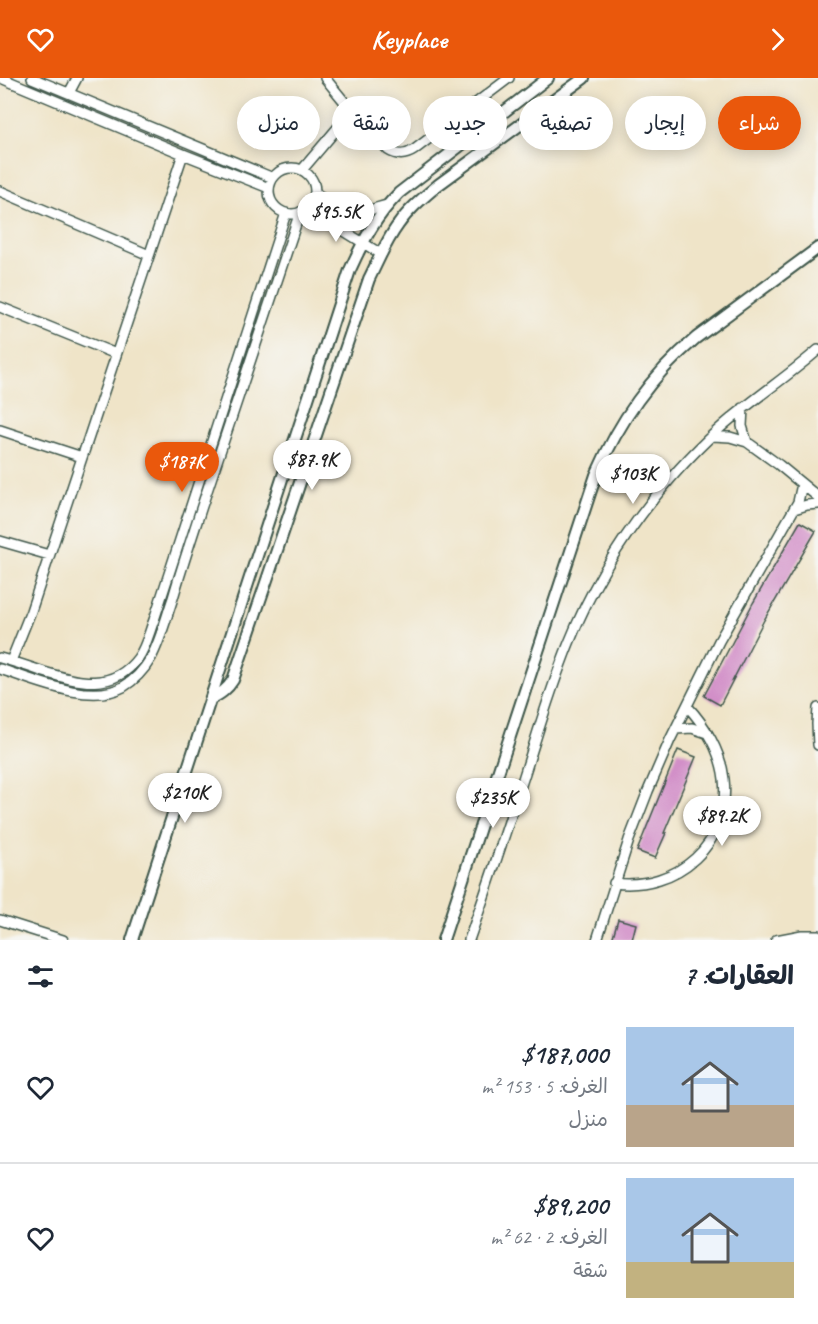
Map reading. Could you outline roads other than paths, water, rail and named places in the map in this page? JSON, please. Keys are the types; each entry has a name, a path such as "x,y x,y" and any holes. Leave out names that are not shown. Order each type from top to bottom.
{"street":[{"path":"1,78 269,188"},
{"path":"32,78 273,178"},
{"path":"69,93 77,78"},
{"path":"325,78 340,96"},
{"path":"388,150 394,154 408,154 509,78"},
{"path":"132,940 350,270 362,243 375,221 399,193 548,78"},
{"path":"211,699 221,694 232,680 369,279 399,224 438,184 584,78"},
{"path":"302,170 332,135"},
{"path":"11,661 49,555 183,154"},
{"path":"286,169 302,170 311,177 315,186 313,201 304,210 286,213 273,203 269,188 273,178 286,169"},
{"path":"0,191 149,255"},
{"path":"315,192 330,207 343,213 358,213 387,205"},
{"path":"304,210 381,254"},
{"path":"0,658 69,679 88,682 111,679 121,674 130,667 143,650 241,390 304,210"},
{"path":"0,669 74,692 94,694 121,688 133,680 147,664 159,639 230,386 286,213"},
{"path":"443,940 596,475 612,441 642,394 681,351 818,248"},
{"path":"0,307 116,354"},
{"path":"470,940 559,670 581,615 608,566 637,521 670,479 743,408 794,371 818,350"},
{"path":"230,386 241,390"},
{"path":"743,408 742,426 747,442"},
{"path":"0,430 82,457"},
{"path":"712,436 730,437 747,442 818,497"},
{"path":"597,940 614,883 645,798 676,729 740,603 794,509 802,484"},
{"path":"794,509 818,504"},
{"path":"0,541 49,555"},
{"path":"614,883 644,884 673,875 697,857 710,841 719,822 725,792 720,761 707,733 687,706"},
{"path":"818,708 818,745"},
{"path":"676,729 692,728 707,733"},
{"path":"0,920 63,940"},
{"path":"776,940 802,935 818,935"}]}
